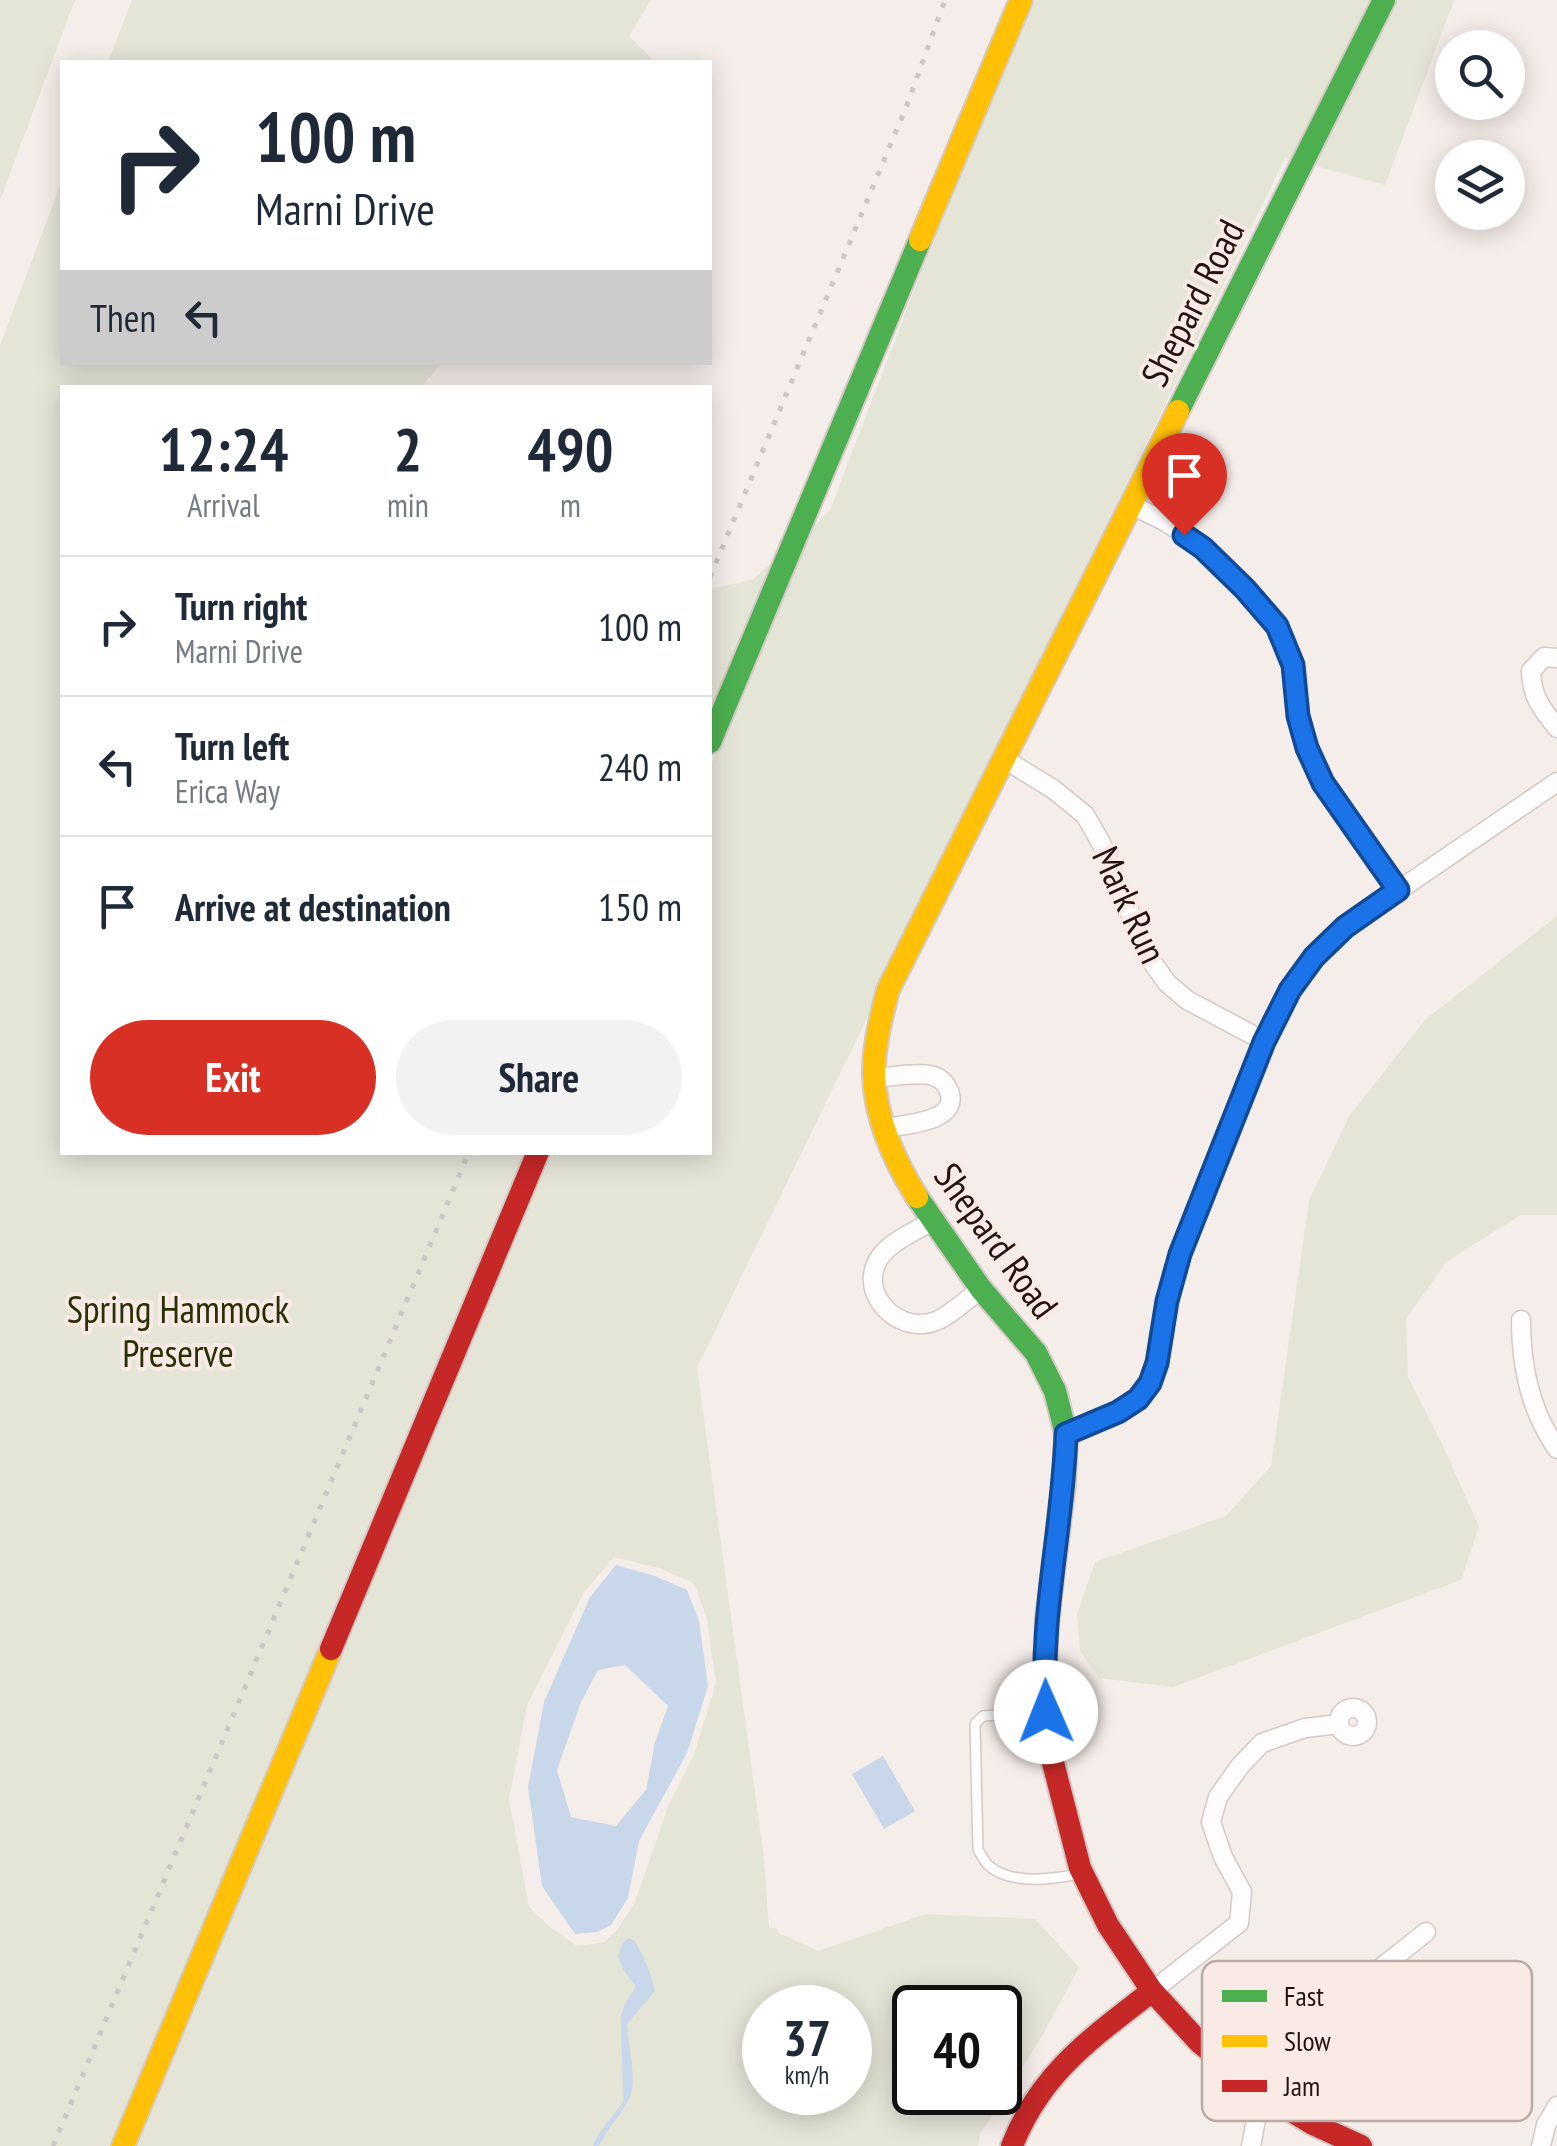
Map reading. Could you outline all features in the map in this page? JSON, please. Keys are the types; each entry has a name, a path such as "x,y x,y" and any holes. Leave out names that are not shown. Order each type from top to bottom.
{"street":[{"path":"712,737 1020,0"},
{"name":"Shepard Road","path":"1202,2044 1152,1992 1108,1925 1083,1874 1062,1806 1048,1743 1044,1686 1066,1434 1055,1391 1036,1353 981,1289 901,1171 884,1128 874,1078 876,1038 888,990 1384,0"},
{"path":"1130,504 1166,522 1203,548 1277,626 1293,665 1298,716 1307,748 1323,783 1398,890"},
{"path":"1557,658 1544,657 1531,670 1532,689 1557,728"},
{"name":"Mark Run","path":"1004,759 1054,789 1086,815 1148,956 1167,983 1187,1000 1264,1042"},
{"path":"1066,1434 1118,1412 1138,1399 1150,1383 1180,1254 1264,1042 1290,990 1314,957 1345,927 1557,782"},
{"path":"874,1078 928,1074 947,1086 950,1096 942,1114 932,1120 884,1128"},
{"path":"123,2146 537,1155"},
{"path":"932,1221 887,1248 876,1264 873,1280 878,1300 894,1317 912,1324 935,1322 981,1289"},
{"path":"1521,1320 1521,1354 1529,1392 1546,1434 1557,1449"},
{"path":"1012,2146 1030,2107 1071,2054 1239,1922 1242,1892 1223,1857 1211,1822 1218,1797 1240,1766 1262,1742 1305,1728 1339,1724"},
{"path":"1391,1961 1426,1932"},
{"path":"1541,2146 1546,2125 1557,2106"},
{"path":"1252,2146 1257,2121"},
{"name":"Shepard Road","path":"1308,2121 1361,2146"}],"lane":[{"path":"1046,1712 983,1716 975,1724 978,1850 986,1864 1003,1874 1053,1879 1083,1874"}],"green space":[{"path":"0,0 75,0 0,200"},
{"path":"132,0 651,0 629,36 653,60 109,60"},
{"path":"1031,0 1373,0 1293,160 1285,158 697,1368 764,1858 769,1928 818,1951 926,1914 1035,1919 1079,1967 1022,2068 1022,1985 892,1985 892,2115 992,2115 980,2134 978,2146 133,2146 548,1155 712,1155 712,762 810,529 830,510","holes":["614,1557 659,1568 691,1582 707,1619 716,1683 694,1754 669,1804 635,1902 605,1942 577,1946 529,1907 509,1799 527,1705 584,1592"]},
{"path":"1394,0 1454,0 1443,30 1435,30 1435,51 1385,185 1312,165"},
{"name":"Spring Hammock Preserve","path":"60,186 60,365 440,365 423,385 60,385 60,1155 527,1155 113,2146 0,2146 0,345"},
{"path":"777,558 712,713 712,589 752,580"},
{"path":"1557,916 1557,1215 1521,1215 1446,1262 1406,1319 1408,1377 1479,1526 1461,1580 1173,1687 1099,1678 1080,1651 1077,1615 1095,1562 1226,1516 1271,1466 1309,1200 1350,1115 1425,1020"}],"water":[{"path":"616,1565 687,1590 699,1621 708,1686 687,1753 639,1841 628,1898 611,1925 597,1932 575,1934 542,1886 528,1787 544,1702 590,1597","holes":["625,1665 668,1706 655,1742 646,1790 616,1826 571,1817 557,1770 581,1702 598,1670"]},
{"path":"883,1756 915,1811 884,1829 852,1774"},
{"path":"628,1938 634,1940 641,1952 655,1991 627,2024 632,2072 630,2097 599,2146 593,2146 623,2102 621,2016 636,1987 618,1956"}],"railway":[{"path":"712,572 907,105 945,0"},
{"path":"53,2146 468,1155"}],"traffic: fast":[{"path":"1178,411 1384,0"},
{"path":"712,737 920,240"},
{"path":"917,1197 981,1289 1036,1353 1055,1391 1066,1434 1064,1485 1047,1619 1044,1690"}],"traffic: slow":[{"path":"920,240 1021,0"},
{"path":"917,1197 901,1170 878,1109 875,1055 888,990 1178,411"},
{"path":"123,2146 331,1649"}],"traffic: jam":[{"path":"331,1649 537,1155"},
{"path":"1044,1690 1048,1743 1080,1868 1108,1925 1152,1991 1202,2045"},
{"path":"1012,2146 1038,2097 1070,2058 1152,1991"},
{"path":"1308,2121 1361,2146"}],"route":[{"path":"1046,1712 1047,1619 1064,1485 1066,1434 1118,1412 1138,1399 1150,1383 1180,1254 1264,1042 1290,990 1314,957 1345,927 1398,890 1323,783 1307,748 1298,716 1293,665 1277,626 1245,589 1184,535"}]}
